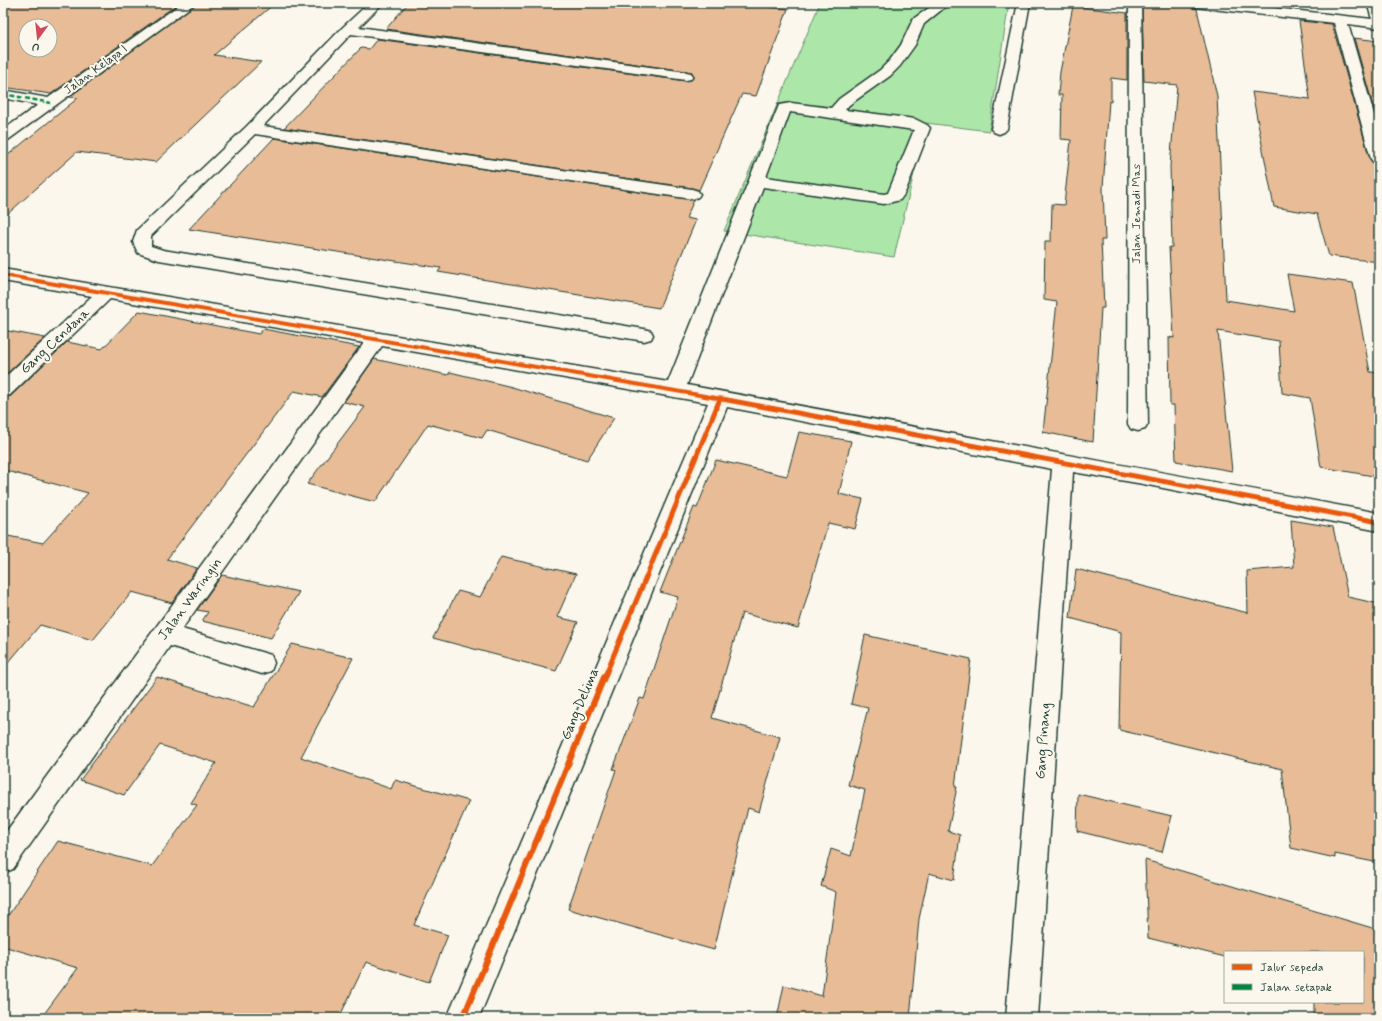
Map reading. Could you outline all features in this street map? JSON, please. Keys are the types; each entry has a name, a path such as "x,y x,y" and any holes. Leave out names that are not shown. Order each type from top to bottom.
{"street":[{"name":"Jalan Kelapa I","path":"3,137 190,3"},
{"path":"378,3 348,30 252,129 144,234 141,242 144,249 159,255 644,335"},
{"path":"835,113 848,99 869,85 895,63 908,45 918,22 944,3"},
{"path":"999,129 1024,3"},
{"name":"Jalan Jemadi Mas","path":"1135,3 1138,424"},
{"path":"1201,3 1379,24"},
{"path":"1373,3 1379,20"},
{"path":"1340,20 1379,159"},
{"path":"348,30 686,76"},
{"path":"3,94 51,103"},
{"path":"676,390 784,108 791,107 915,124 922,128 897,193 894,197 884,199 757,181"},
{"path":"252,129 692,194"},
{"path":"3,275 676,390 1379,522"},
{"name":"Gang Cendana","path":"3,390 106,293"},
{"name":"Jalan Waringin","path":"3,859 377,339"},
{"name":"Gang Delima","path":"463,1018 720,399"},
{"name":"Gang Pinang","path":"1022,1018 1063,463"},
{"path":"165,634 262,663"}],"green space":[{"path":"820,3 1009,3 989,131 926,123 894,257 724,231"}],"building":[{"path":"3,3 179,3 51,94 3,87"},
{"path":"197,3 275,3 214,55 261,62 156,162 77,152 3,218 3,159 78,98 69,97"},
{"path":"408,3 731,3 788,9 756,96 742,94 699,190 284,128 361,48 369,49 377,39 686,81 691,80 694,77 692,72 686,71 386,29"},
{"path":"1142,3 1188,3 1190,7 1197,9 1217,96 1226,300 1294,311 1287,274 1353,283 1370,372 1379,373 1379,477 1321,467 1310,398 1282,393 1279,341 1218,331 1232,471 1176,461 1174,405 1170,405 1169,337 1174,338 1169,247 1172,247 1170,166 1177,85 1144,81"},
{"path":"1073,6 1127,13 1127,80 1111,78 1111,102 1109,101 1103,188 1105,240 1101,240 1104,308 1101,308 1093,442 1043,432 1057,302 1044,300 1045,241 1051,241 1052,204 1064,205 1071,140 1061,139 1062,95 1058,95 1060,72"},
{"path":"1299,21 1332,24 1370,159 1373,163 1379,165 1379,262 1329,256 1317,214 1274,207 1252,92 1310,99"},
{"path":"1354,38 1379,41 1379,127"},
{"path":"274,138 694,200 686,218 696,220 659,308 438,272 441,268 189,229"},
{"path":"139,311 259,334 263,329 359,347 322,397 294,391 167,559 197,568 172,603 132,592 93,640 40,625 3,669 3,535 43,543 88,493 3,470 3,398 11,396 67,342 102,349"},
{"path":"3,330 45,338 3,377"},
{"path":"374,359 448,375 450,372 512,387 614,418 587,460 487,430 482,438 428,424 375,502 307,484 365,407 344,402"},
{"path":"799,432 851,441 839,494 863,499 855,529 828,523 798,628 742,613 712,718 780,737 759,812 748,808 714,950 568,909 616,770 613,769 640,698 644,699 678,597 660,592 694,507 697,508 716,460 787,476"},
{"path":"1291,520 1333,527 1348,597 1379,604 1379,863 1335,854 1335,858 1291,848 1282,769 1119,730 1121,632 1070,618 1076,569 1248,613 1247,571 1294,567"},
{"path":"501,557 576,574 557,617 578,622 556,671 433,638 458,591 480,597"},
{"path":"222,575 299,592 271,638 202,621 208,612 197,610"},
{"path":"865,635 971,659 955,787 957,787 948,831 960,835 954,880 929,873 919,919 910,1018 777,1018 784,985 822,996 836,892 821,886 831,849 851,856 865,790 848,785 868,708 851,704"},
{"path":"292,644 353,658 301,757 391,789 395,780 469,801 414,925 448,935 429,982 366,962 339,1018 41,1018 78,968 3,946 3,923 58,841 152,866 197,805 191,803 216,763 160,745 124,795 80,780 157,677 254,707"},
{"path":"1078,794 1172,816 1162,852 1077,831"},
{"path":"1145,860 1379,930 1379,1018 1314,1018 1314,1003 1364,1003 1364,951 1224,951 1224,957 1148,938"}],"marked path":[{"path":"3,94 51,103"}],"cycle path":[{"path":"3,275 675,390 1063,463 1143,476 1379,522"},
{"path":"463,1018 720,399"}]}
